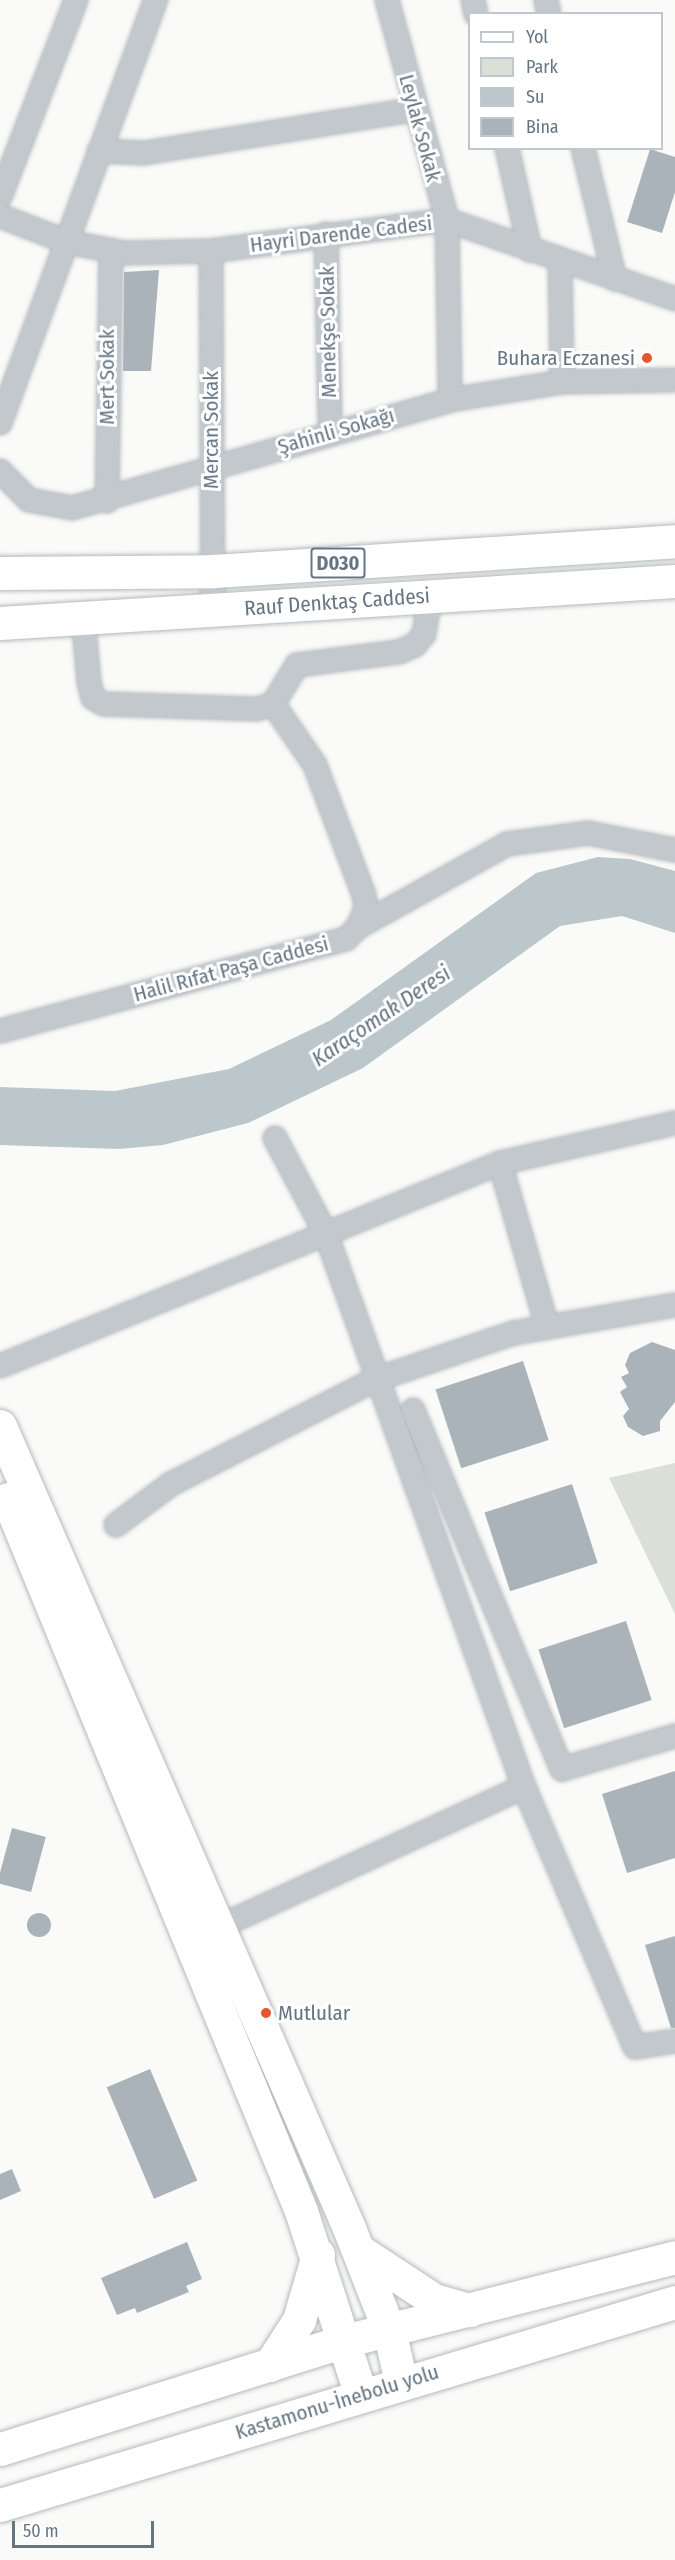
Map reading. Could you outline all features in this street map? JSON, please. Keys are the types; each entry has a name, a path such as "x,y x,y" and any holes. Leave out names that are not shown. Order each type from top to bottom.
{"main road":[{"name":"Rauf Denktaş Caddesi","path":"0,573 214,571 675,541"},
{"name":"Rauf Denktaş Caddesi","path":"0,623 675,581"},
{"path":"0,1426 358,2250 389,2330 401,2382"},
{"path":"0,1480 318,2255 361,2396"},
{"path":"358,2250 434,2300 470,2310"},
{"path":"270,2365 299,2320 318,2255"},
{"path":"0,2449 344,2341 675,2257"},
{"name":"Kastamonu-İnebolu yolu","path":"0,2505 401,2382 675,2302"}],"street":[{"path":"0,197 76,0"},
{"path":"0,423 156,0"},
{"name":"Leylak Sokak","path":"387,0 413,110 447,220 450,400"},
{"path":"99,151 144,153 413,110"},
{"path":"507,150 530,250"},
{"path":"583,150 615,279"},
{"name":"Hayri Darende Cadesi","path":"0,216 67,242 111,253 211,251 326,234 447,220 560,262 675,299"},
{"name":"Menekşe Sokak","path":"326,234 330,431"},
{"name":"Mercan Sokak","path":"211,251 210,470 214,571 213,610"},
{"name":"Mert Sokak","path":"106,501 111,253"},
{"path":"560,262 562,382"},
{"name":"Şahinli Sokağı","path":"5,478 51,508 106,501 330,431 450,400 562,382 675,379"},
{"path":"83,618 93,698 104,704 257,709 273,704 297,665 399,652 415,645 424,634 430,596"},
{"path":"273,704 315,765 364,895 366,909 358,927"},
{"name":"Halil Rıfat Paşa Caddesi","path":"0,1031 346,939 358,927 507,844 588,833 675,850"},
{"path":"0,1366 500,1163 675,1124"},
{"path":"274,1138 326,1234 374,1380 524,1787 635,2047 675,2041"},
{"path":"500,1163 547,1326"},
{"path":"116,1525 171,1484 374,1380 547,1326 675,1305"},
{"path":"413,1410 562,1769 675,1736"},
{"path":"219,1928 524,1787"}],"green space":[{"path":"675,1463 675,1614 609,1478"}],"water":[{"name":"Karaçomak Deresi","path":"598,857 630,859 675,871 675,933 622,916 560,926 363,1068 248,1123 163,1145 119,1149 0,1145 0,1087 115,1091 229,1069 331,1020 536,873"}],"building":[{"path":"650,150 675,157 675,192 662,233 627,222"},
{"path":"159,270 151,371 123,371 124,272"},
{"path":"652,1342 675,1350 675,1402 660,1421 660,1431 643,1436 628,1427 623,1416 629,1409 620,1392 627,1387 621,1377 629,1373 625,1365 630,1353"},
{"path":"523,1361 549,1440 461,1468 436,1389"},
{"path":"572,1484 598,1563 510,1591 485,1512"},
{"path":"626,1621 652,1700 564,1728 539,1649"},
{"path":"675,1771 675,1858 627,1873 602,1794"},
{"path":"12,1828 46,1837 31,1892 0,1884 0,1873"},
{"path":"39,1913 48,1916 51,1925 48,1934 39,1937 30,1934 27,1925 30,1916"},
{"path":"675,1936 675,2028 671,2028 645,1945"},
{"path":"150,2069 197,2180 154,2199 107,2087"},
{"path":"12,2169 21,2191 0,2200 0,2174"},
{"path":"187,2242 202,2279 186,2286 189,2292 137,2313 135,2308 117,2315 101,2278"}],"place":[{"name":"Buhara Eczanesi","path":"647,358"},
{"name":"Mutlular","path":"266,2013"}]}
